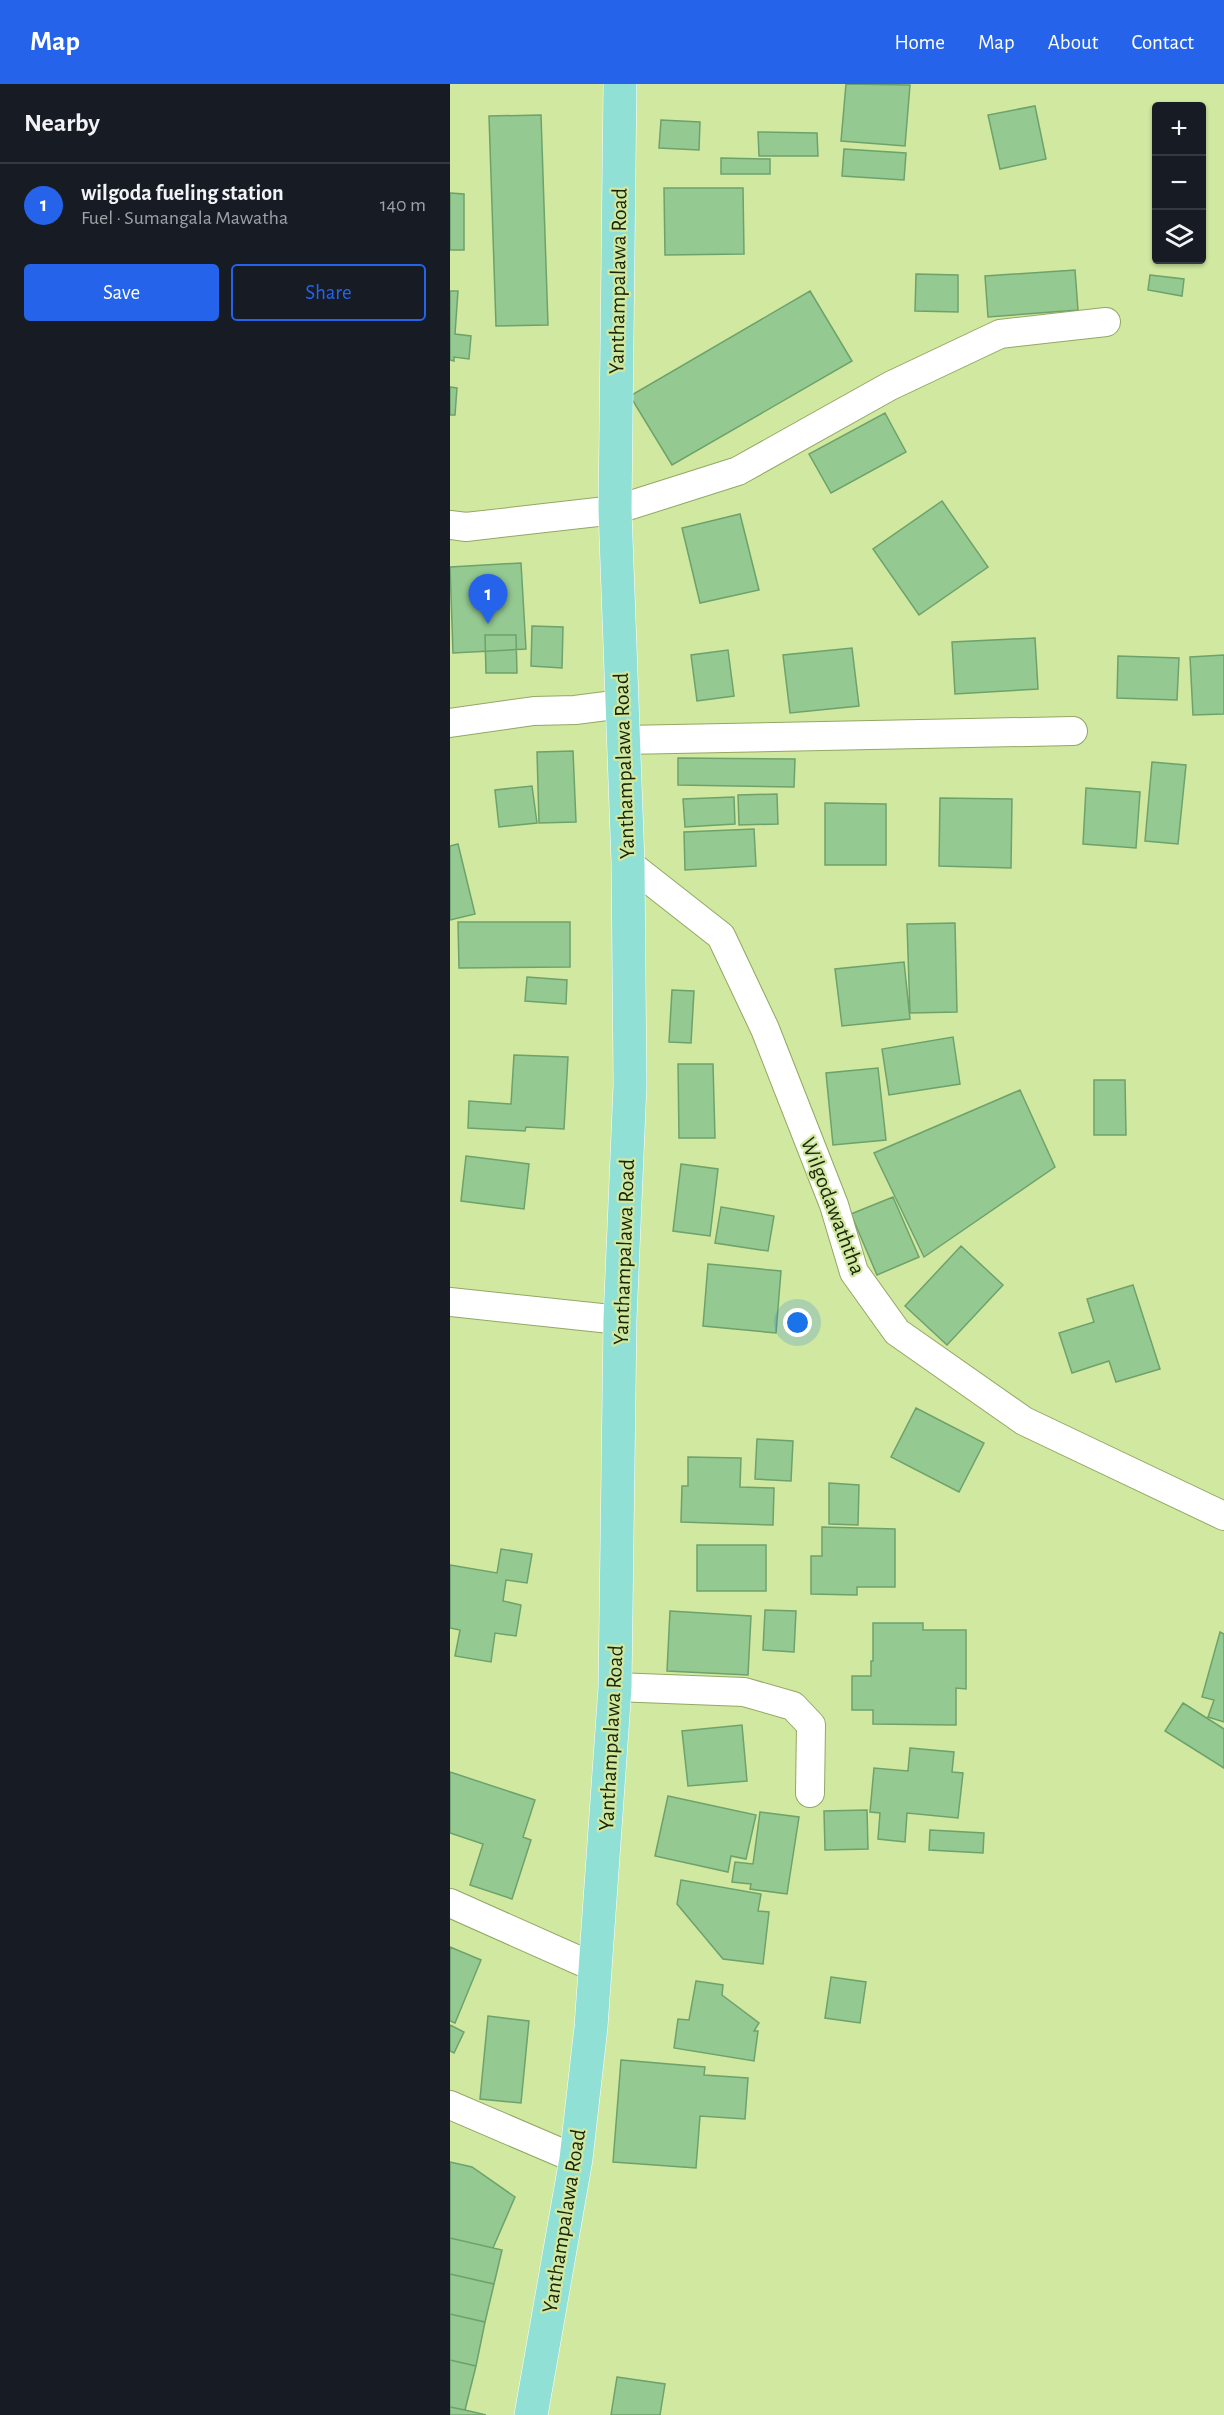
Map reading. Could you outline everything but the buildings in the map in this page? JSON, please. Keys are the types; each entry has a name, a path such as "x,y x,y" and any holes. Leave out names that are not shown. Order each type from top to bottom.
{"main road":[{"name":"Yanthampalawa Road","path":"531,2415 576,2159 596,1968 615,1687 620,1320 630,1085 628,863 615,510 620,84"}],"street":[{"path":"450,525 466,527 615,510 738,471 890,386 999,334 1106,322"},
{"path":"450,723 534,711 575,710 622,704"},
{"path":"623,740 1073,731"},
{"name":"Wilgodawaththa","path":"628,863 721,936 765,1029 834,1205 854,1272 897,1332 1024,1421 1224,1516"},
{"path":"450,1302 620,1320"},
{"path":"615,1687 744,1692 793,1706 811,1725 810,1793"},
{"path":"450,1903 596,1968"},
{"path":"450,2105 576,2159"}],"place":[{"name":"wilgoda fueling station","path":"488,624"}]}
